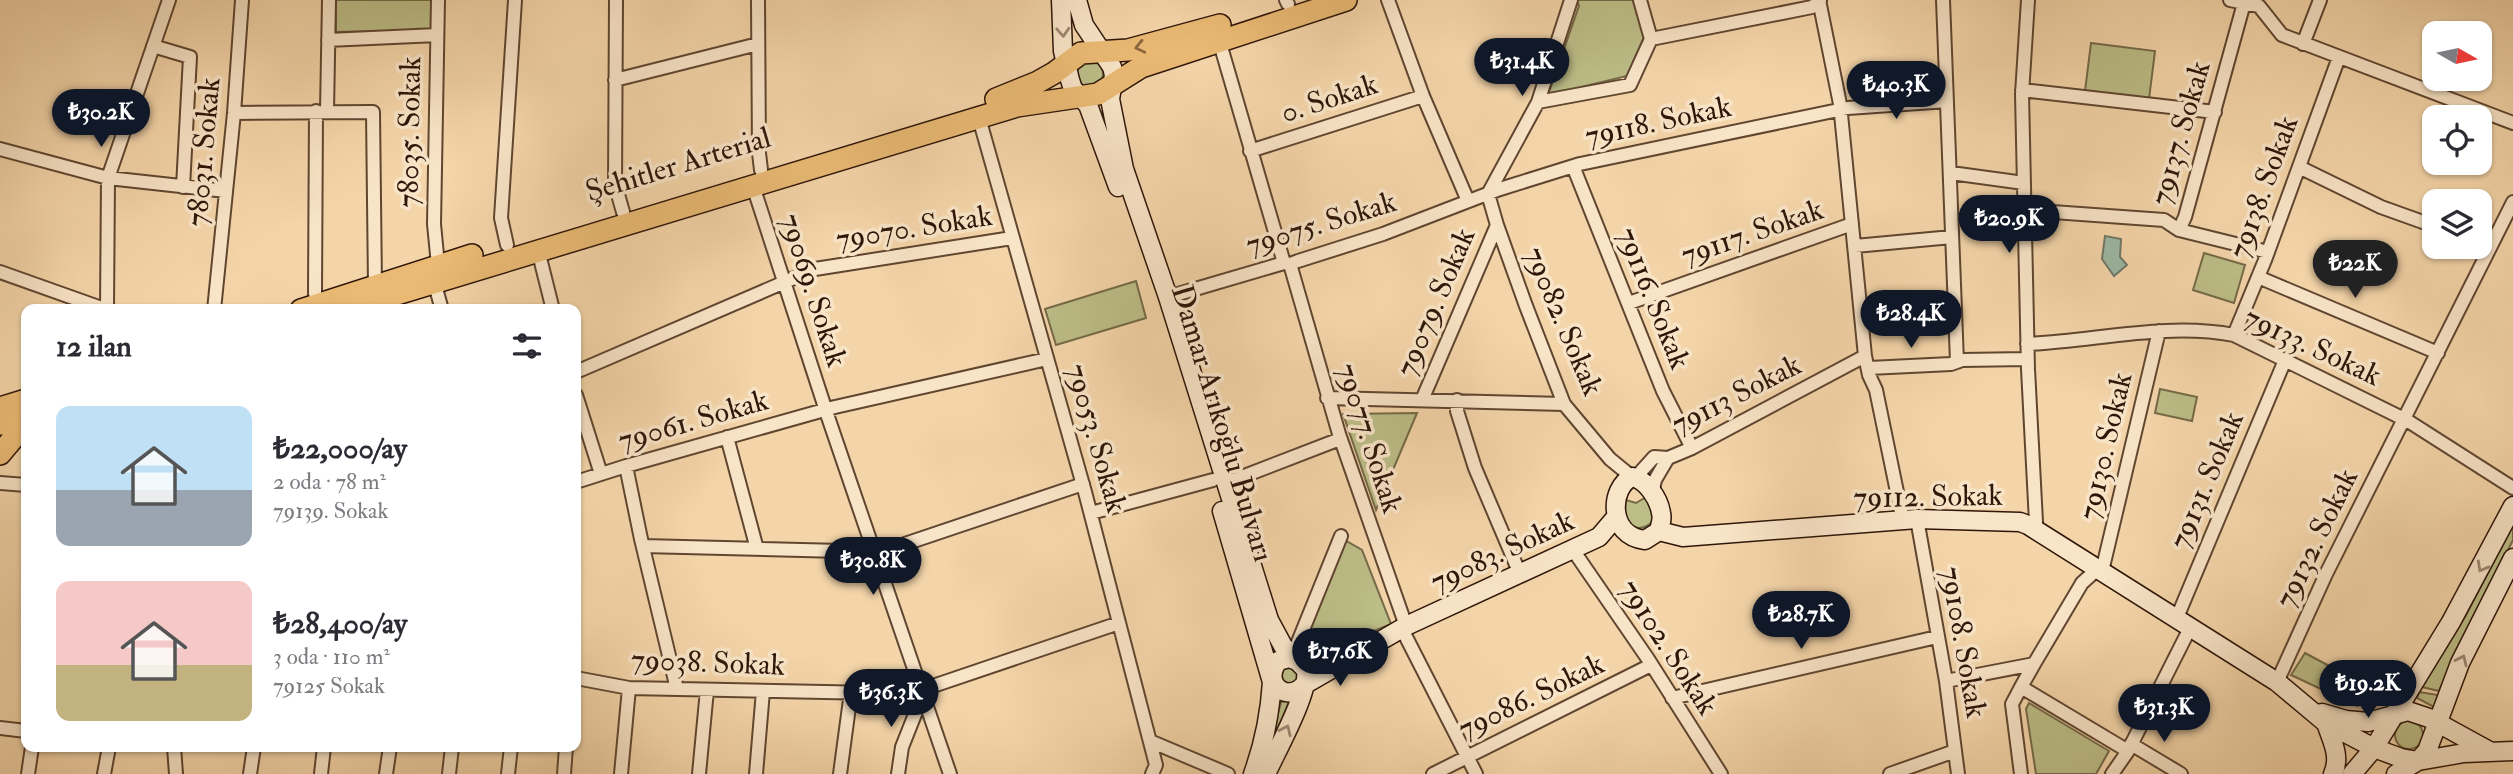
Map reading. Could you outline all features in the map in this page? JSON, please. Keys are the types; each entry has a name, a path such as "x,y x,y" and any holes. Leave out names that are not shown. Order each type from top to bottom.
{"main road":[{"path":"1061,0 1066,63 1073,89 1080,96 1098,94 1141,67 1346,0"},
{"path":"1077,0 1084,24 1112,66 1113,85"},
{"path":"1066,63 1081,52 1128,50 1157,43 1291,1"},
{"name":"Şehitler Arterial","path":"318,304 375,286 538,250 1009,95 1046,78 1066,63"},
{"name":"Damar Arıkoğlu Bulvarı","path":"1113,85 1110,99 1124,169 1168,297 1272,681 1270,708 1253,774"},
{"name":"Şehitler Arterial","path":"359,304 507,245 1028,103 1080,96"},
{"name":"Damar Arıkoğlu Bulvarı","path":"1080,96 1088,105 1113,172 1269,620 1283,646 1298,654"},
{"path":"0,408 21,402"},
{"path":"0,424 21,417"},
{"path":"0,454 21,429"},
{"path":"1642,480 1661,510 1662,518 1658,531 1645,540 1599,537 1616,517 1629,481 1642,480"},
{"path":"2352,774 2374,748 2452,622 2513,506"},
{"path":"1616,517 1621,530 1630,537"},
{"name":"79112. Sokak","path":"1658,531 1683,537 1910,520 1983,519 2020,522 2277,682 2326,723"},
{"name":"79083. Sokak","path":"1304,685 1406,626 1599,537"},
{"path":"2396,774 2427,751 2460,663 2511,566"},
{"path":"1304,685 1290,694 1279,690 1272,681 1272,671 1278,662 1298,654 1355,655"},
{"path":"1266,774 1299,701 1307,675 1298,654"},
{"path":"2312,710 2361,722 2408,711 2492,752"},
{"path":"2326,723 2374,748 2417,761 2513,751"},
{"path":"2326,723 2336,750 2337,761 2333,774"}],"street":[{"path":"107,304 108,178 169,0"},
{"name":"78031. Sokak","path":"215,304 234,113 242,0"},
{"path":"310,304 315,293 321,111 329,0"},
{"name":"78035. Sokak","path":"438,0 433,225 441,304"},
{"path":"507,245 501,218 515,0"},
{"path":"616,0 615,184 623,212"},
{"name":"79069. Sokak","path":"758,0 757,178 785,282 826,410 950,774"},
{"path":"1388,0 1423,96 1468,201"},
{"path":"1488,194 1538,102 1571,0"},
{"path":"1538,102 1630,85 1651,39 1640,0"},
{"path":"1943,0 1957,362"},
{"path":"2028,0 2022,90 2027,359 2036,522 2028,525"},
{"path":"2230,0 2259,6 2282,35 2513,123"},
{"path":"2303,44 2320,0"},
{"path":"1651,39 1812,7 1820,1"},
{"name":"79108. Sokak","path":"1820,1 1841,110 1867,362 1910,520 1937,636 1946,681 1958,774"},
{"name":"79137. Sokak","path":"2244,3 2185,217 2179,230 2267,252"},
{"path":"328,40 437,35"},
{"name":"79077. Sokak","path":"1219,40 1327,398 1406,626 1406,637 1476,774"},
{"path":"615,80 758,44"},
{"path":"153,46 190,57 183,187"},
{"name":"79138. Sokak","path":"2234,335 2300,167 2339,57"},
{"path":"2022,90 2215,112"},
{"name":"0. Sokak","path":"1251,150 1423,96"},
{"name":"79118. Sokak","path":"1488,194 1573,166 1841,110 1947,101"},
{"path":"234,113 373,111 375,286"},
{"name":"79053. Sokak","path":"979,118 1091,513 1156,765 1152,774"},
{"path":"0,149 108,178 226,191"},
{"name":"79116. Sokak","path":"1573,166 1663,391 1692,448"},
{"path":"2300,167 2381,207 2422,222"},
{"path":"1951,173 2024,183"},
{"name":"79075. Sokak","path":"1168,297 1383,234 1488,194"},
{"name":"79082. Sokak","path":"1488,194 1564,404 1629,481"},
{"name":"79132. Sokak","path":"2492,234 2513,202"},
{"path":"2025,210 2164,220 2179,230"},
{"name":"79117. Sokak","path":"1629,303 1852,224"},
{"name":"79079. Sokak","path":"1422,400 1497,225"},
{"path":"1855,246 1952,237"},
{"name":"79070. Sokak","path":"581,370 815,269 1012,238"},
{"path":"538,250 552,304"},
{"name":"79132. Sokak","path":"2277,682 2326,574 2438,353 2479,259"},
{"path":"0,272 90,304"},
{"path":"2258,277 2438,353"},
{"name":"79133. Sokak","path":"2027,344 2159,331 2208,330 2234,335 2405,419 2513,488"},
{"name":"79130. Sokak","path":"2021,774 2012,704 2082,583 2104,563 2159,331"},
{"name":"79061. Sokak","path":"581,480 826,410 1047,359"},
{"path":"1867,362 2027,359"},
{"name":"79131. Sokak","path":"2112,774 2129,747 2183,624 2285,360"},
{"name":"79113 Sokak","path":"1629,481 1654,457 1668,458 1692,448 1867,362"},
{"path":"1327,398 1564,404"},
{"path":"1457,400 1457,411 1475,468 1520,574"},
{"path":"581,427 601,474"},
{"path":"727,437 757,548"},
{"path":"1091,513 1219,482 1340,439"},
{"path":"1652,494 1655,480 1668,458"},
{"path":"626,466 677,689"},
{"path":"0,483 21,485"},
{"path":"643,545 881,552 1083,484"},
{"path":"1298,654 1341,537"},
{"name":"79102. Sokak","path":"1573,550 1721,774"},
{"name":"79038. Sokak","path":"581,679 629,688 923,694 930,687 1119,623"},
{"path":"1672,698 1937,636"},
{"path":"1946,681 2034,664"},
{"name":"79086. Sokak","path":"1433,774 1651,665"},
{"path":"2021,687 2181,774"},
{"path":"621,774 629,688"},
{"path":"699,774 707,690"},
{"path":"756,774 763,691"},
{"path":"840,774 851,692"},
{"path":"898,774 902,747 923,694"},
{"path":"0,728 21,730"},
{"path":"1150,741 1228,774"},
{"path":"1890,774 1955,751"},
{"path":"28,774 31,752"},
{"path":"104,774 108,752"},
{"path":"174,752 176,774"},
{"path":"250,774 253,752"},
{"path":"321,774 323,752"},
{"path":"386,774 389,752"},
{"path":"449,774 451,752"},
{"path":"508,774 510,752"},
{"path":"564,774 566,752"}],"green space":[{"path":"336,0 433,0 433,30 336,32"},
{"path":"1577,0 1633,0 1644,37 1627,76 1548,95 1579,6"},
{"path":"2091,43 2155,51 2149,99 2085,91"},
{"path":"1090,61 1099,65 1103,74 1099,83 1090,87 1081,83 1077,74 1081,65"},
{"path":"2204,253 2245,265 2234,303 2193,290"},
{"path":"1136,281 1146,318 1056,345 1045,309"},
{"path":"2160,389 2197,397 2192,421 2155,413"},
{"path":"1417,413 1376,510 1343,414"},
{"path":"1648,496 1652,499 1654,520 1639,528 1624,520 1626,500 1636,503"},
{"path":"2513,525 2513,540 2439,691 2422,687 2465,617"},
{"path":"1343,539 1362,550 1391,624 1327,650 1301,648"},
{"path":"2305,653 2374,690 2366,703 2357,706 2291,675"},
{"path":"1286,665 1298,670 1298,681 1286,686 1279,672"},
{"path":"2419,692 2438,695 2434,707 2417,698"},
{"path":"1293,700 1267,756 1281,702"},
{"path":"2029,703 2109,751 2096,774 2036,774 2026,709"},
{"path":"2409,721 2419,725 2423,735 2419,745 2409,749 2399,745 2395,735 2399,725"}],"shaded area":[{"path":"2105,236 2121,239 2120,257 2127,265 2114,276 2102,259"}]}
